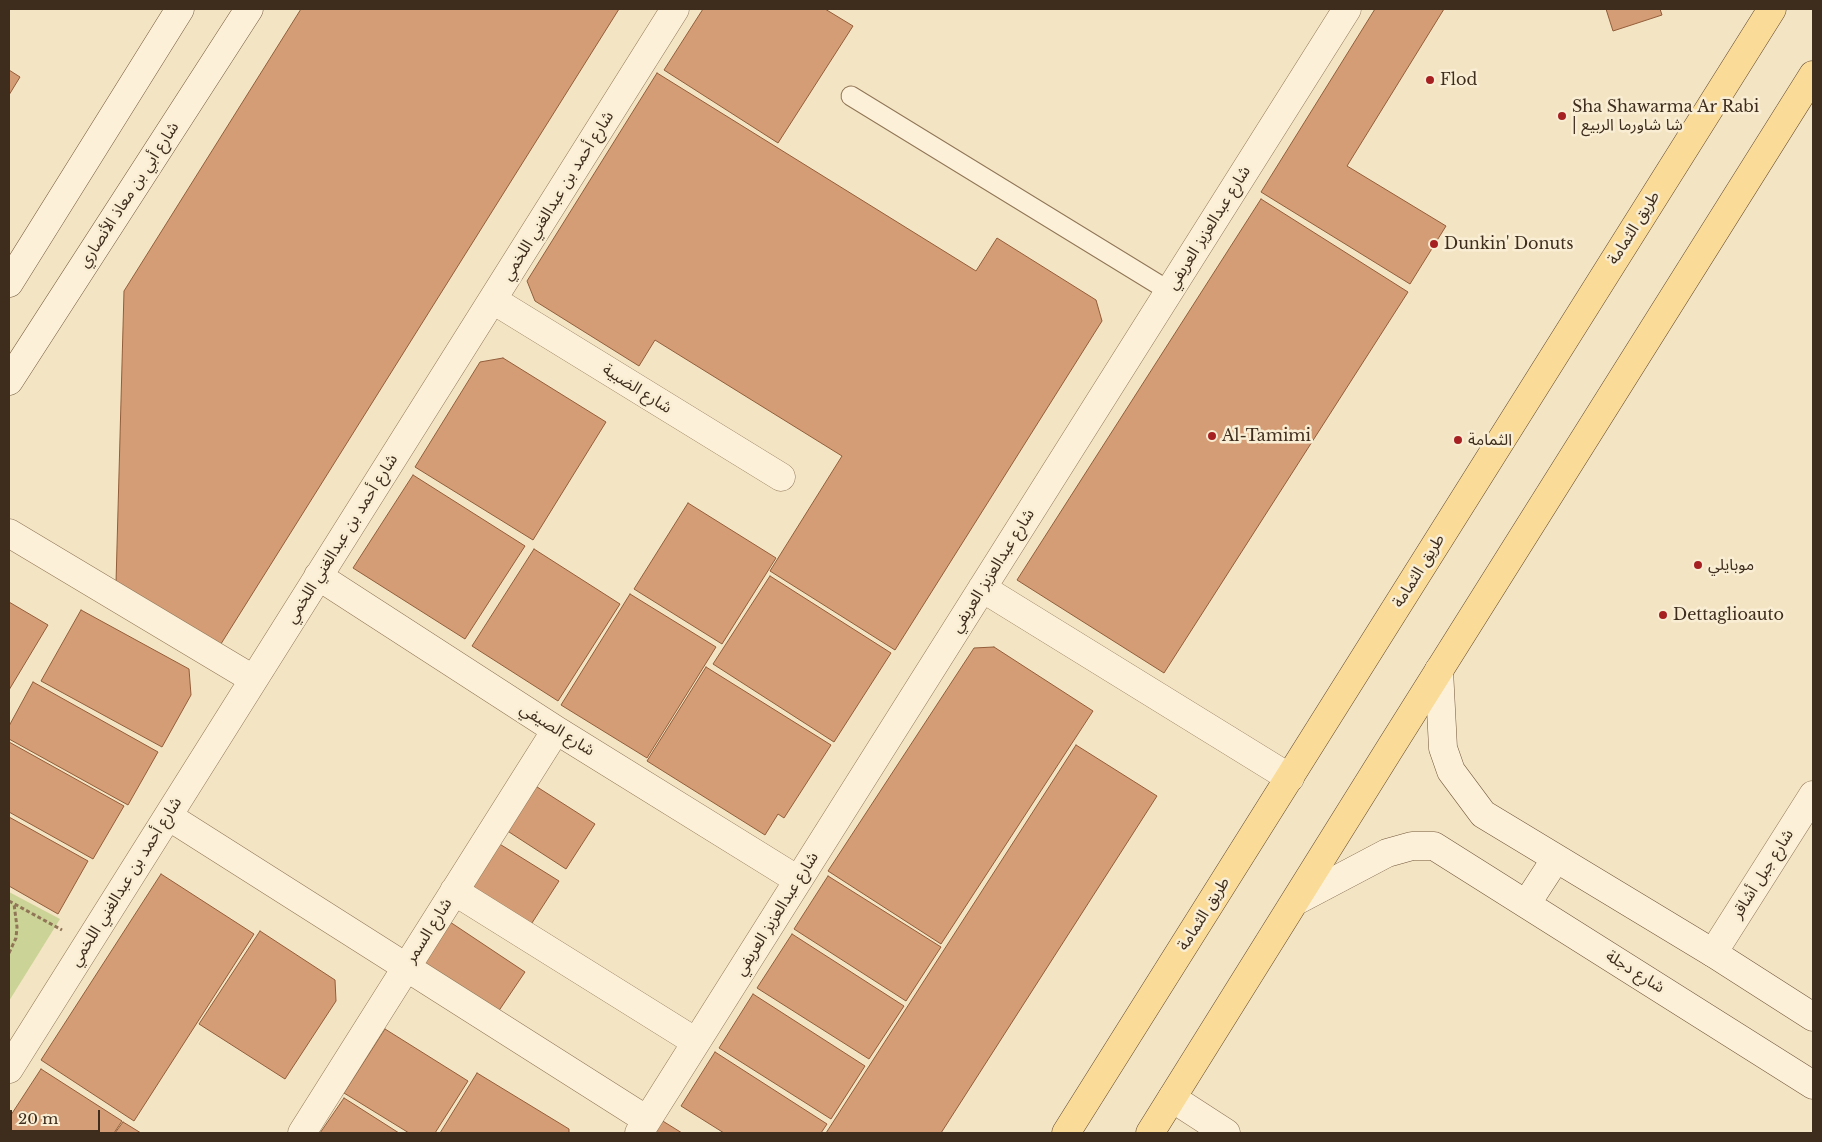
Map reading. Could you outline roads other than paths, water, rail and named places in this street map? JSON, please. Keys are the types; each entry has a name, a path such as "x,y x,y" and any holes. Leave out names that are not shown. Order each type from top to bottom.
{"main road":[{"name":"طريق الثمامة","path":"1066,1133 1772,9"},
{"path":"1150,1133 1813,76"}],"street":[{"path":"9,283 180,9"},
{"name":"شارع أبي بن معاذ الأنصاري","path":"9,381 249,9"},
{"name":"شارع أحمد بن عبدالغني اللخمي","path":"9,1069 675,9"},
{"name":"شارع عبدالعزيز العريفي","path":"643,1126 1169,291 1339,12"},
{"name":"شارع الضبية","path":"493,300 781,477"},
{"path":"9,534 253,679"},
{"name":"شارع الصيفي","path":"318,576 556,730 798,880"},
{"path":"982,588 1290,778"},
{"path":"1439,670 1443,748 1451,771 1483,814 1555,860 1713,953 1813,1017"},
{"name":"شارع السمر","path":"302,1133 556,730"},
{"name":"شارع جبل أشاقر","path":"1713,953 1813,794"},
{"path":"168,816 406,967 643,1126"},
{"name":"شارع دجلة","path":"1296,901 1387,853 1412,846 1434,846 1813,1085"},
{"path":"1527,904 1555,860"},
{"path":"454,891 696,1042"},
{"path":"1172,1098 1226,1133"}],"lane":[{"path":"851,96 1169,291"}],"place":[{"name":"Flod","path":"1430,80"},
{"name":"Sha Shawarma Ar Rabi | شا شاورما الربيع","path":"1562,116"},
{"name":"Dunkin' Donuts","path":"1434,244"},
{"name":"Al-Tamimi","path":"1212,436"},
{"name":"الثمامة","path":"1458,440"},
{"name":"موبايلي","path":"1698,565"},
{"name":"Dettaglioauto","path":"1663,615"}]}
